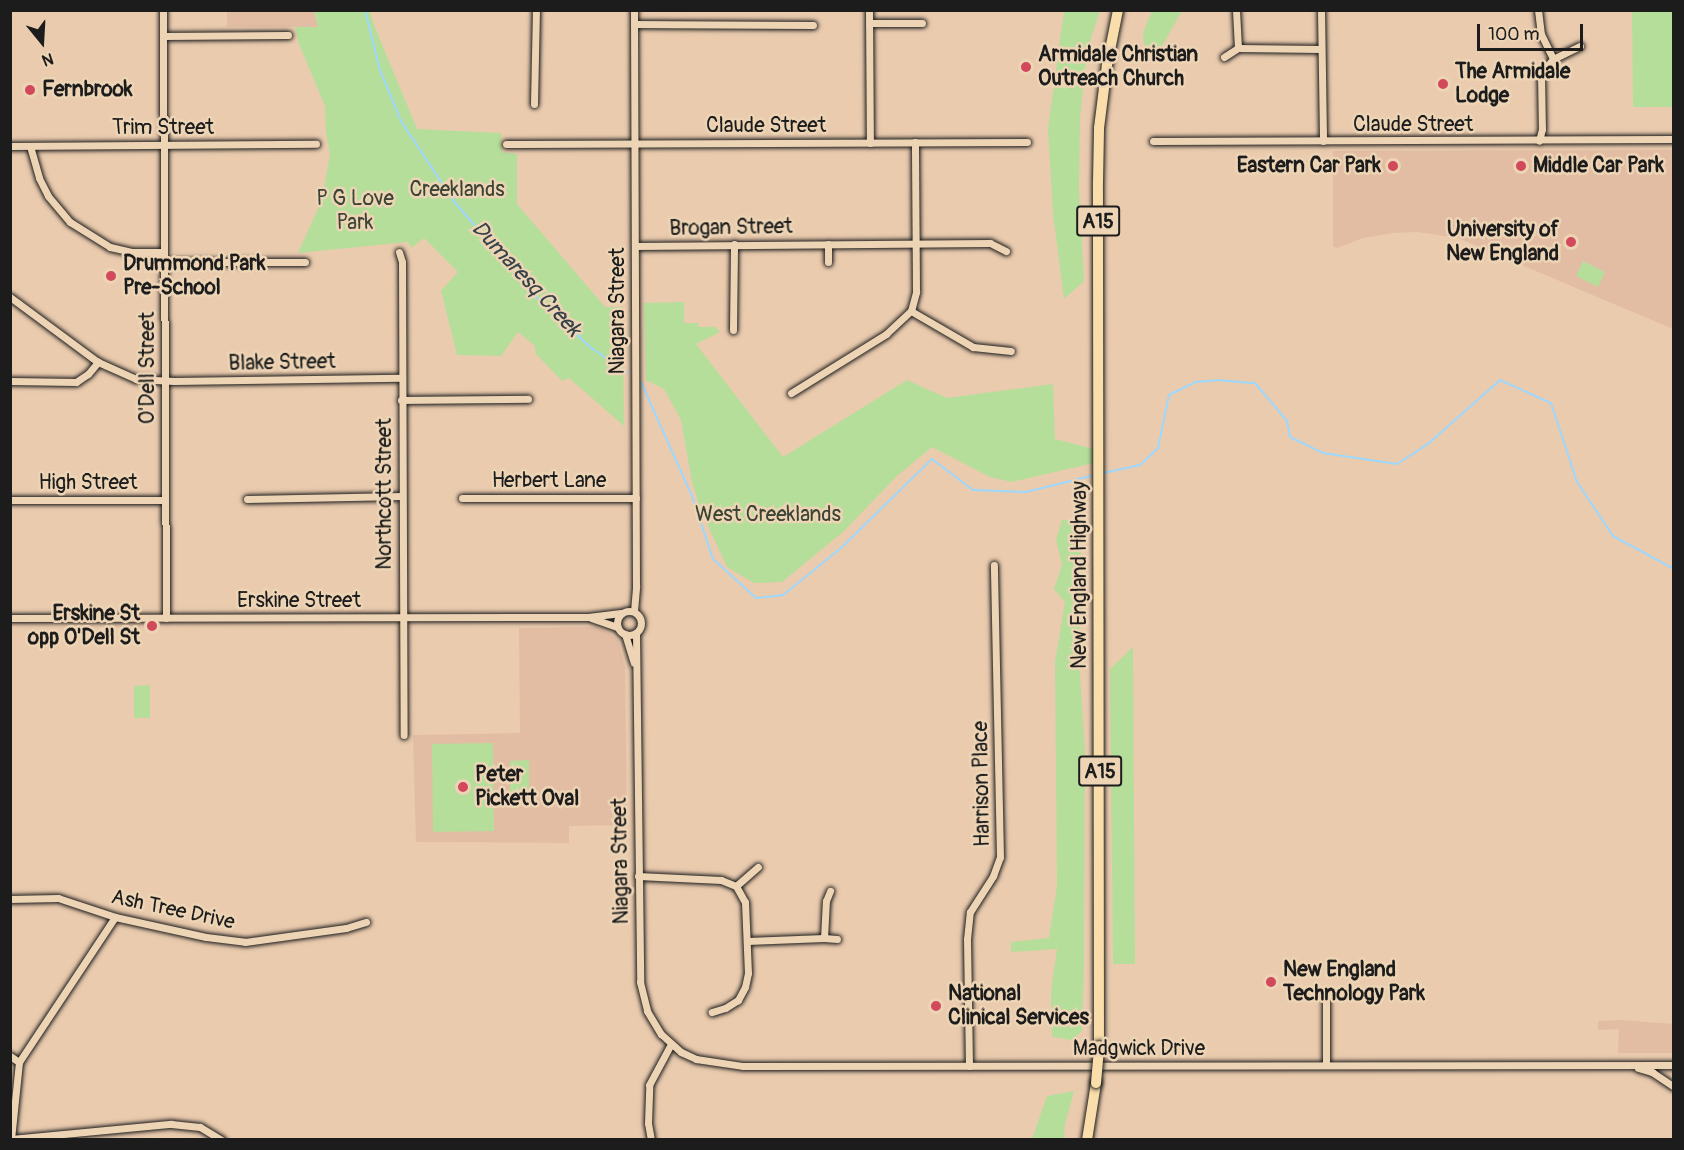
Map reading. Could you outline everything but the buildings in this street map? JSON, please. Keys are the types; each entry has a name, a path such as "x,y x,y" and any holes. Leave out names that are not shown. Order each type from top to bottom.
{"highway":[{"name":"New England Highway","path":"1087,1140 1100,1046 1099,128 1107,65 1118,10"}],"street":[{"name":"O'Dell Street","path":"163,10 166,618"},
{"path":"534,104 536,10"},
{"name":"Niagara Street","path":"634,10 636,498 634,611"},
{"path":"869,10 870,143"},
{"path":"1236,10 1238,48"},
{"path":"1321,10 1323,141"},
{"path":"1538,10 1541,34 1553,58"},
{"path":"869,23 922,23"},
{"path":"634,24 813,25"},
{"path":"163,36 288,35"},
{"path":"1539,141 1542,129 1541,74 1553,58 1580,46"},
{"path":"1224,57 1238,48 1322,49"},
{"name":"Claude Street","path":"1153,141 1674,139"},
{"path":"791,393 886,334 911,311 916,292 915,142"},
{"name":"Claude Street","path":"506,144 1027,142"},
{"name":"Trim Street","path":"10,146 316,144"},
{"path":"30,146 39,178 48,196 70,222 110,248 131,252 164,252"},
{"name":"Brogan Street","path":"635,246 990,243 1006,251"},
{"path":"733,330 734,244"},
{"path":"828,244 828,262"},
{"name":"Northcott Street","path":"399,252 402,262 400,378 404,735"},
{"path":"164,262 305,262"},
{"name":"Blake Street","path":"10,297 98,362 136,379 165,381 400,378"},
{"path":"911,311 973,347 1011,351"},
{"path":"10,381 76,382 88,374 98,362"},
{"path":"401,400 528,399"},
{"path":"247,499 402,496"},
{"name":"Herbert Lane","path":"462,498 636,498"},
{"name":"High Street","path":"10,500 165,500"},
{"name":"Harrison Place","path":"969,1066 967,939 970,912 993,876 1000,856 994,565"},
{"path":"634,611 641,622 636,633 625,634 617,627 616,619 621,613 634,611"},
{"name":"Erskine Street","path":"10,618 588,617 621,613"},
{"name":"Erskine Street","path":"588,617 617,627"},
{"name":"Niagara Street","path":"636,633 640,982 643,1000 653,1022 671,1044"},
{"name":"Niagara Street","path":"625,634 636,669"},
{"path":"736,886 758,867"},
{"path":"638,876 706,877 736,886 745,902 748,973 745,987 738,1000 712,1012"},
{"path":"824,938 826,902 830,891"},
{"name":"Ash Tree Drive","path":"10,899 58,898 115,917 206,937 244,942 346,928 366,922"},
{"path":"115,917 19,1062 11,1140 171,1124 200,1127 222,1140"},
{"path":"747,941 837,939"},
{"path":"1326,996 1326,1065"},
{"path":"651,1140 648,1123 649,1085 671,1044"},
{"name":"Madgwick Drive","path":"671,1044 696,1059 742,1066 1674,1065"},
{"path":"10,1056 19,1062"},
{"name":"Madgwick Drive","path":"1612,1064 1652,1072 1672,1083"}],"shaded area":[{"path":"227,11 314,11 318,27 227,27"},
{"name":"University of New England","path":"1673,150 1673,329 1458,238 1417,232 1393,233 1363,238 1337,248 1333,246 1333,151"},
{"path":"595,627 609,633 618,641 625,667 627,825 569,826 569,843 416,842 413,735 520,733 519,628"},
{"path":"1621,1020 1673,1024 1673,1053 1618,1053 1619,1029 1598,1030 1598,1021"}],"green space":[{"name":"Creeklands","path":"314,11 370,11 417,129 501,133 502,152 517,154 517,204 605,307 623,307 624,426 569,378 562,381 535,353 535,346 518,332 501,356 457,355 441,291 458,272 424,238 411,248 408,242 298,253 322,200 330,154 326,133 325,106 299,44 295,27 318,27"},
{"path":"1064,11 1100,11 1088,47 1080,117 1079,189 1084,281 1064,299 1053,214 1048,129"},
{"path":"1152,11 1182,11 1162,46 1145,54 1143,33"},
{"path":"1632,11 1673,11 1673,107 1633,107"},
{"path":"1583,261 1605,272 1598,287 1576,276"},
{"name":"West Creeklands","path":"684,302 684,323 698,323 698,327 715,327 720,332 696,344 783,457 907,380 947,398 1053,384 1055,439 1094,449 1094,463 1012,482 990,477 932,447 897,476 843,532 782,582 754,583 727,567 701,511 692,482 681,420 664,389 646,380 644,303"},
{"path":"1062,520 1079,520 1084,600 1078,645 1085,751 1084,964 1082,1031 1072,1040 1052,1037 1051,991 1057,949 1011,952 1011,942 1049,938 1057,886 1055,662 1065,602 1054,589 1062,565 1056,540"},
{"path":"1133,647 1135,964 1113,964 1110,669"},
{"path":"150,685 150,718 134,718 134,686"},
{"name":"Peter Pickett Oval","path":"493,743 494,831 433,832 432,744"},
{"path":"529,760 529,794 510,795 510,761"},
{"path":"1074,1091 1065,1124 1064,1139 1032,1139 1047,1096"}],"waterway":[{"name":"Dumaresq Creek","path":"365,10 380,70 401,121 453,200 533,294 590,347 628,373"},
{"name":"Dumaresq Creek","path":"1103,473 1140,465 1158,448 1169,395 1196,382 1217,380 1255,383 1287,421 1290,437 1323,453 1397,464 1428,444 1500,380 1551,403 1577,482 1613,536 1674,569"},
{"name":"Dumaresq Creek","path":"641,382 692,496 713,559 756,598 783,595 841,548 932,459 973,490 1026,492 1095,475"}],"place":[{"name":"Armidale Christian Outreach Church","path":"1026,67"},
{"name":"The Armidale Lodge","path":"1443,84"},
{"name":"Fernbrook","path":"30,90"},
{"name":"Eastern Car Park","path":"1393,166"},
{"name":"Middle Car Park","path":"1521,166"},
{"name":"University of New England","path":"1571,242"},
{"name":"Drummond Park Pre-School","path":"111,276"},
{"name":"Erskine St opp O'Dell St","path":"152,626"},
{"name":"Peter Pickett Oval","path":"463,787"},
{"name":"New England Technology Park","path":"1271,982"},
{"name":"National Clinical Services","path":"936,1006"}],"park label":[{"name":"P G Love Park","path":"355,211"}]}
